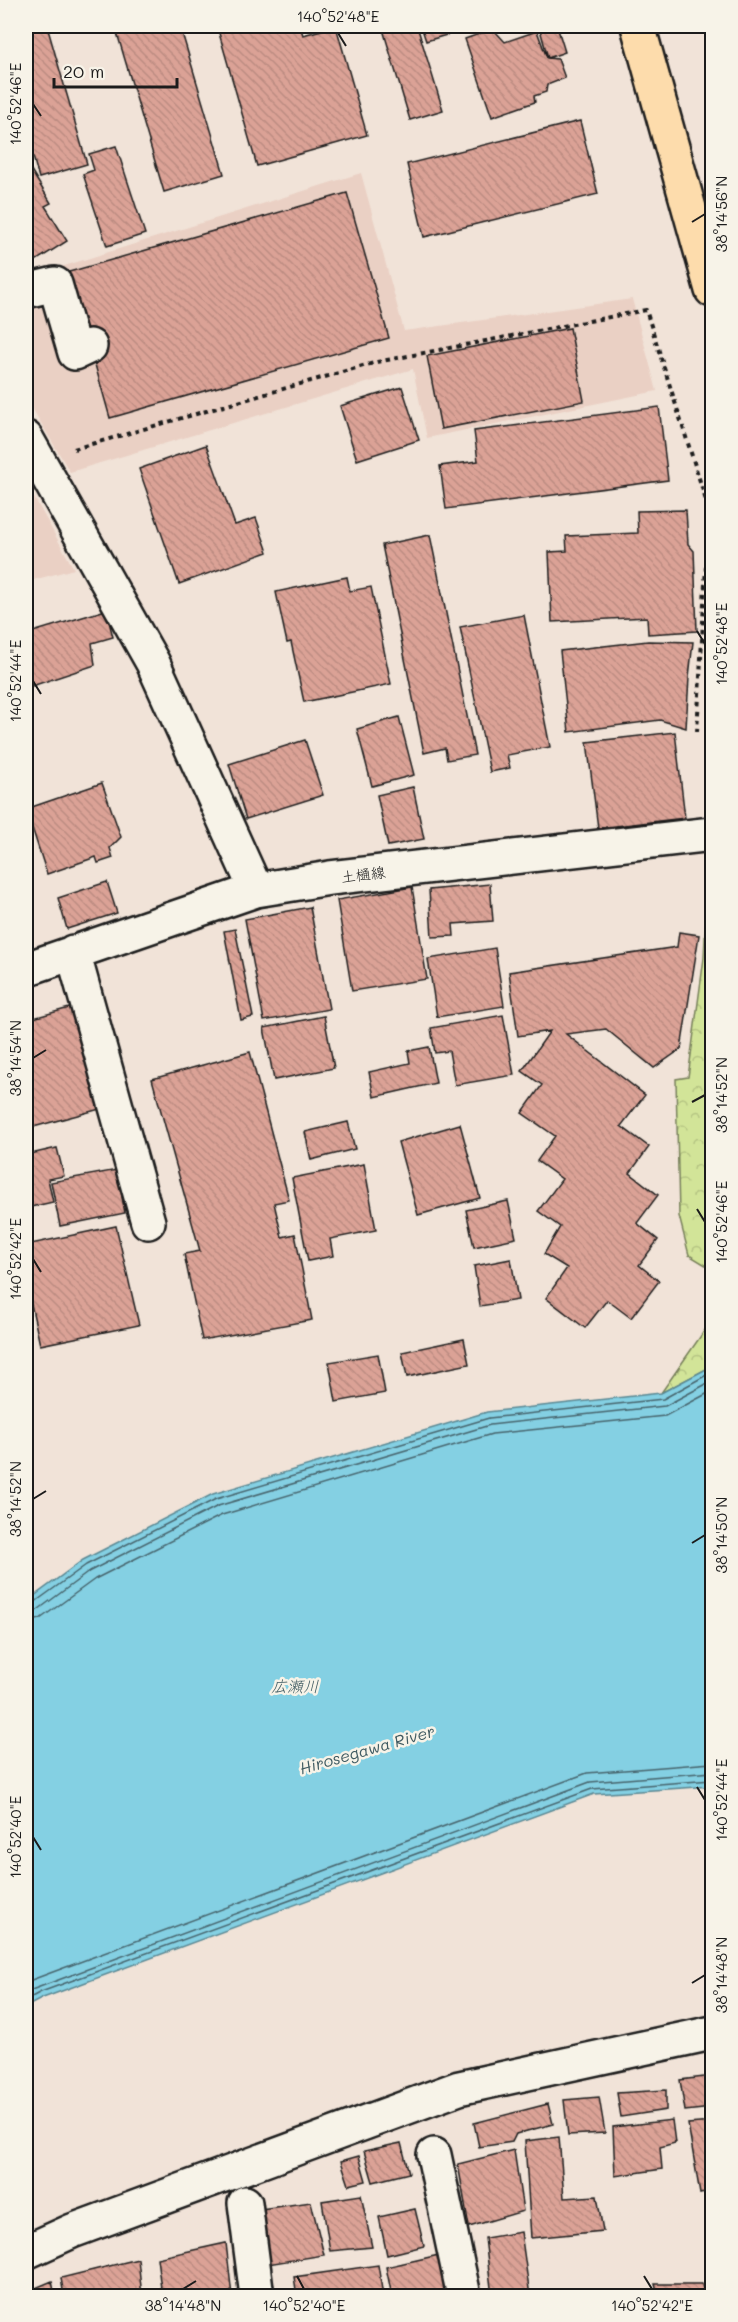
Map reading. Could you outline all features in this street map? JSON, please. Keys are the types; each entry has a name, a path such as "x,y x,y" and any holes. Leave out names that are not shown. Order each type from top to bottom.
{"highway":[{"path":"638,26 712,290"}],"street":[{"path":"26,291 55,284 75,353 90,346"},
{"path":"32,449 153,663 256,890"},
{"name":"土樋線","path":"26,969 256,890 330,878 712,834"},
{"path":"73,952 148,1222"},
{"path":"26,2252 82,2227 459,2088 712,2032"},
{"path":"434,2154 464,2296"},
{"path":"245,2203 257,2296"}],"path":[{"path":"32,449 377,362 646,310 709,510 697,732"}],"shaded area":[{"path":"361,173 404,331 632,299 657,391 427,438 413,369 70,472 26,398 26,278"},
{"path":"26,483 74,569 26,582"}],"green space":[{"path":"707,898 712,899 712,1269 689,1255 679,1216 676,1079 688,1077 704,958"},
{"path":"712,1320 712,1366 661,1393"}],"water":[{"name":"広瀬川","path":"712,1366 712,1786 594,1794 43,1998 26,2007 26,1602 83,1560 213,1494 487,1412 661,1393"}],"building":[{"path":"26,26 47,26 87,164 39,178 26,132"},
{"path":"115,26 180,26 224,174 164,192"},
{"path":"217,26 300,26 303,35 336,26 367,135 257,166"},
{"path":"382,26 417,26 443,110 410,120"},
{"path":"421,26 447,26 450,34 426,41"},
{"path":"539,26 557,26 565,52 548,58"},
{"path":"493,29 505,42 537,31 547,58 558,59 565,78 547,85 546,92 534,96 535,102 492,117 465,39"},
{"path":"580,121 598,194 424,237 407,164"},
{"path":"116,146 145,234 107,246 83,174 94,170 89,154"},
{"path":"26,162 51,203 45,206 67,241 26,267"},
{"path":"347,193 389,338 110,418 69,272"},
{"path":"570,328 584,401 441,429 427,356"},
{"path":"402,387 419,440 357,460 340,406"},
{"path":"659,407 668,480 446,509 440,466 478,461 474,431"},
{"path":"206,445 235,525 256,518 268,552 179,584 139,469"},
{"path":"686,510 688,544 694,551 697,631 648,634 647,617 552,622 549,552 567,551 566,536 638,533 637,511"},
{"path":"430,535 475,755 447,760 445,748 424,753 382,545"},
{"path":"347,577 350,591 371,587 391,684 304,702 291,642 287,643 276,592"},
{"path":"106,610 113,637 92,643 95,665 26,688 26,634"},
{"path":"524,615 550,747 507,755 510,768 490,772 460,627"},
{"path":"648,641 693,642 686,728 660,720 569,732 560,651"},
{"path":"399,717 414,775 372,786 357,729"},
{"path":"675,732 685,818 598,828 587,742"},
{"path":"305,740 323,795 246,819 229,764"},
{"path":"102,783 121,837 110,848 113,858 98,863 96,857 47,874 26,809"},
{"path":"413,787 424,839 388,846 377,795"},
{"path":"107,882 117,913 67,929 58,898"},
{"path":"490,884 493,921 453,924 454,936 432,937 429,890"},
{"path":"412,887 427,979 352,991 337,900"},
{"path":"310,907 329,1009 264,1021 245,919"},
{"path":"235,929 253,1017 241,1020 224,931"},
{"path":"679,932 699,935 681,1049 654,1068 606,1029 566,1034 645,1095 621,1126 649,1147 630,1173 658,1195 637,1223 658,1240 639,1265 659,1281 631,1318 607,1300 585,1328 546,1298 567,1268 544,1254 560,1227 538,1211 562,1179 537,1161 555,1136 522,1113 542,1085 522,1071 550,1031 518,1036 509,972 677,947"},
{"path":"495,948 504,1006 437,1017 428,959"},
{"path":"73,1007 100,1109 26,1129 26,1020"},
{"path":"503,1015 514,1075 455,1085 449,1051 435,1053 431,1028"},
{"path":"324,1016 334,1068 274,1080 264,1028"},
{"path":"429,1047 436,1083 374,1097 369,1072 410,1063 408,1051"},
{"path":"250,1052 289,1200 274,1203 282,1237 295,1234 312,1320 202,1340 184,1254 200,1251 152,1079"},
{"path":"348,1122 355,1149 311,1160 305,1132"},
{"path":"460,1124 480,1198 418,1215 398,1142"},
{"path":"57,1148 64,1176 48,1179 53,1202 26,1208 26,1155"},
{"path":"712,1161 712,1179 706,1181 703,1163"},
{"path":"364,1164 376,1230 330,1239 333,1256 308,1261 292,1178"},
{"path":"117,1170 125,1213 60,1226 51,1182"},
{"path":"508,1201 516,1238 474,1247 466,1210"},
{"path":"116,1226 139,1325 40,1345 26,1281 26,1245"},
{"path":"511,1259 518,1300 480,1306 474,1266"},
{"path":"464,1339 469,1364 407,1377 402,1352"},
{"path":"378,1354 385,1393 336,1402 329,1362"},
{"path":"712,2076 712,2108 685,2111 680,2080"},
{"path":"666,2090 666,2110 621,2117 617,2093"},
{"path":"599,2097 605,2133 568,2135 564,2100"},
{"path":"548,2104 553,2124 516,2134 512,2142 479,2147 474,2123"},
{"path":"672,2120 675,2143 660,2147 662,2169 615,2176 613,2127"},
{"path":"712,2122 712,2191 700,2194 688,2124"},
{"path":"559,2137 564,2198 597,2196 603,2231 531,2238 525,2141"},
{"path":"401,2143 409,2173 373,2182 364,2151"},
{"path":"514,2150 523,2211 469,2227 458,2164"},
{"path":"359,2156 366,2181 349,2185 341,2161"},
{"path":"361,2195 372,2247 330,2251 322,2201"},
{"path":"311,2202 324,2255 268,2264 261,2209"},
{"path":"415,2209 424,2246 387,2255 379,2217"},
{"path":"521,2232 530,2296 492,2296 485,2238"},
{"path":"226,2243 232,2296 162,2296 157,2258"},
{"path":"439,2255 447,2296 392,2296 386,2267"},
{"path":"138,2259 142,2296 64,2296 61,2278"},
{"path":"378,2265 383,2296 297,2296 294,2277"},
{"path":"52,2281 55,2296 26,2296 26,2292"},
{"path":"655,2284 702,2284 704,2296 628,2296 657,2292"}],"water label":[{"name":"Hirosegawa River","path":"367,1749"}]}
